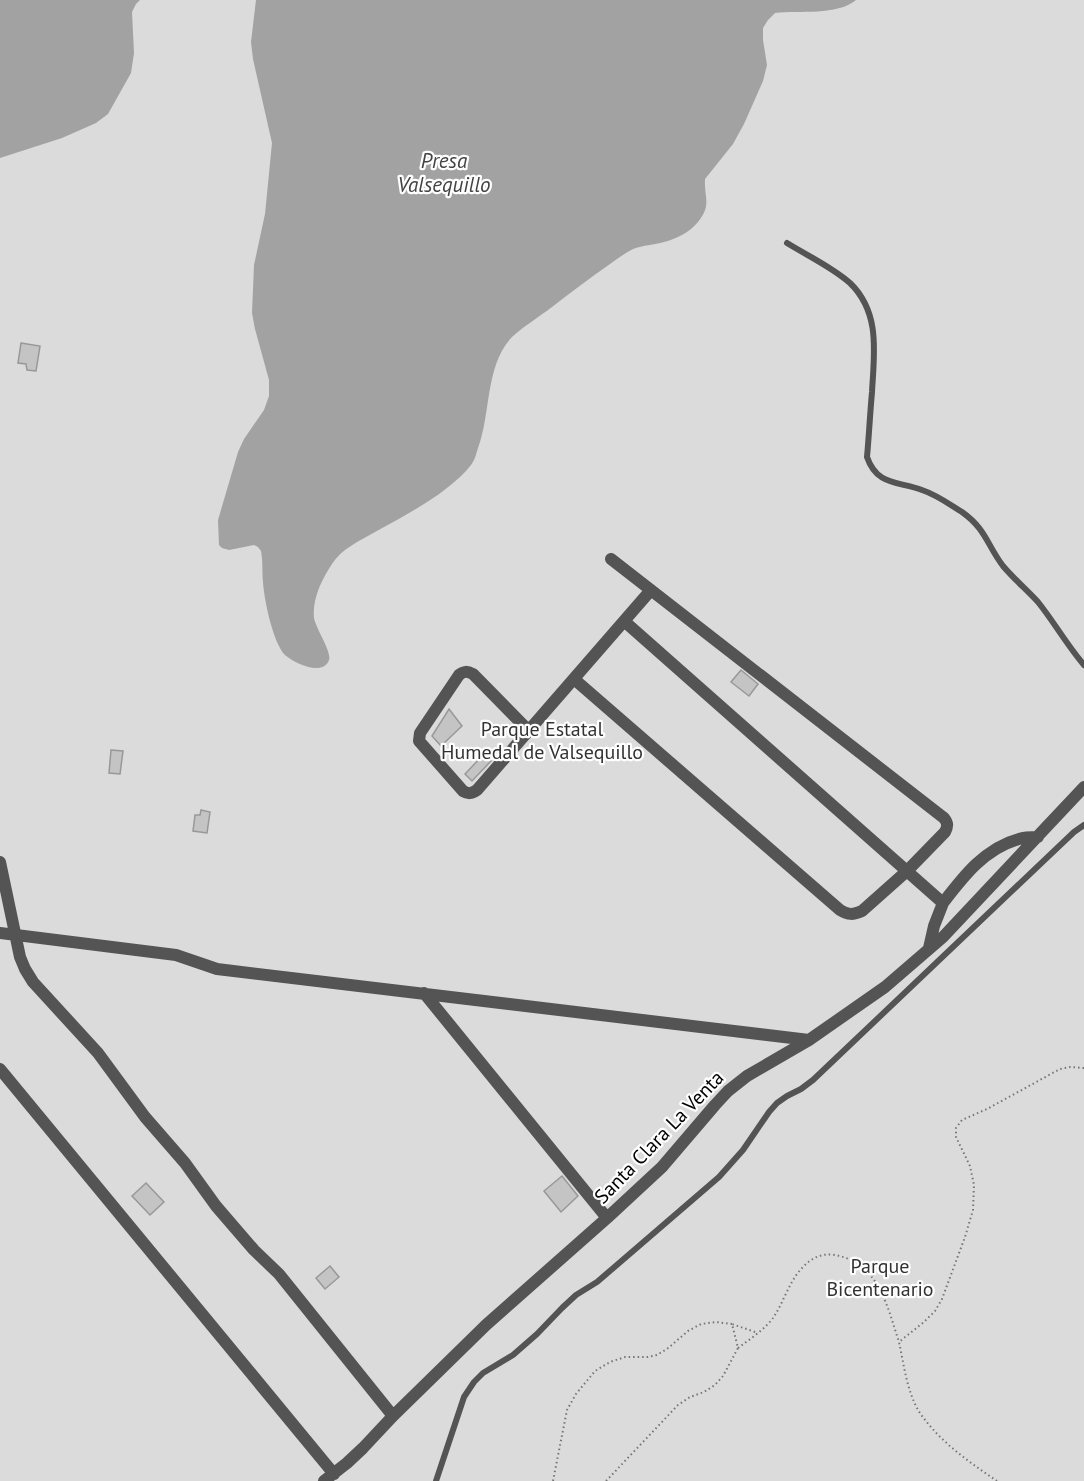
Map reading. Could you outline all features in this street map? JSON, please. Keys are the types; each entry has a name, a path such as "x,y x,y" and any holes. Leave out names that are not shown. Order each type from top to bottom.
{"street":[{"path":"574,679 847,914 862,911 907,871 948,827 944,818 611,559"},
{"path":"529,731 468,671 459,675 419,737 421,744 463,791 472,793 477,790 529,731 651,590"},
{"path":"624,621 943,903"},
{"name":"Santa Clara La Venta","path":"329,1477 355,1456 486,1325 662,1167 728,1091 747,1076 809,1040 885,987 965,915 1084,787"},
{"path":"929,948 943,903 966,873 1001,846 1020,838 1038,837"},
{"path":"0,862 20,957 33,981 98,1053 145,1117 185,1163 216,1206 254,1250 279,1274 393,1416"},
{"path":"0,933 176,954 217,969 809,1040"},
{"path":"424,993 607,1218"},
{"path":"0,1069 329,1477"}],"lane":[{"path":"787,243 835,272 850,284 862,299 872,322 875,342 867,457 871,467 877,475 887,480 936,495 976,523 1002,564 1037,601 1084,665"},
{"path":"436,1481 464,1397 483,1372 513,1355 576,1295 597,1282 719,1177 743,1150 777,1103 813,1080 1084,825"}],"path":[{"path":"899,1342 935,1311 942,1299 973,1210 974,1185 970,1166 956,1137 956,1128 962,1120 1060,1069 1084,1068"},
{"path":"606,1481 678,1405 704,1392 723,1376 738,1348 772,1320 792,1282 803,1267 817,1256 828,1254 858,1263 871,1275 881,1291 899,1342 905,1374 919,1412 937,1434 962,1457 997,1481"},
{"path":"553,1481 567,1410 576,1394 595,1371 610,1362 625,1357 657,1355 701,1324 716,1322 732,1324 758,1333"},
{"path":"732,1324 738,1348"}],"green space":[{"name":"Parque Estatal Humedal de Valsequillo","path":"0,0 1084,0 1084,1481 0,1481"}],"water":[{"path":"0,0 140,0 132,12 134,53 131,73 108,114 96,123 62,138 0,158"},
{"name":"Presa Valsequillo","path":"256,0 856,0 848,5 828,10 775,13 768,20 763,28 767,65 763,81 733,144 705,179 706,206 695,226 673,239 627,252 521,329 503,348 493,375 482,435 471,465 452,484 427,502 346,549 328,570 318,590 314,611 315,623 329,656 326,665 321,668 301,665 285,655 281,649 267,609 262,555 258,547 254,545 229,550 219,545 218,520 238,452 264,410 269,396 269,380 252,313 254,265 265,214 272,143 251,42"}],"building":[{"path":"21,343 40,346 36,371 27,370 26,364 18,363"},
{"path":"741,670 758,684 749,696 731,682"},
{"path":"449,709 462,726 441,746 432,736"},
{"path":"111,750 123,751 120,774 109,773"},
{"path":"484,754 491,761 472,781 465,774"},
{"path":"201,810 210,812 207,833 193,831 195,815 200,815"},
{"path":"562,1176 578,1196 561,1212 544,1191"},
{"path":"146,1183 164,1202 150,1215 132,1196"},
{"path":"330,1266 339,1277 325,1289 316,1278"}],"park label":[{"name":"Parque Bicentenario","path":"880,1278"}]}
